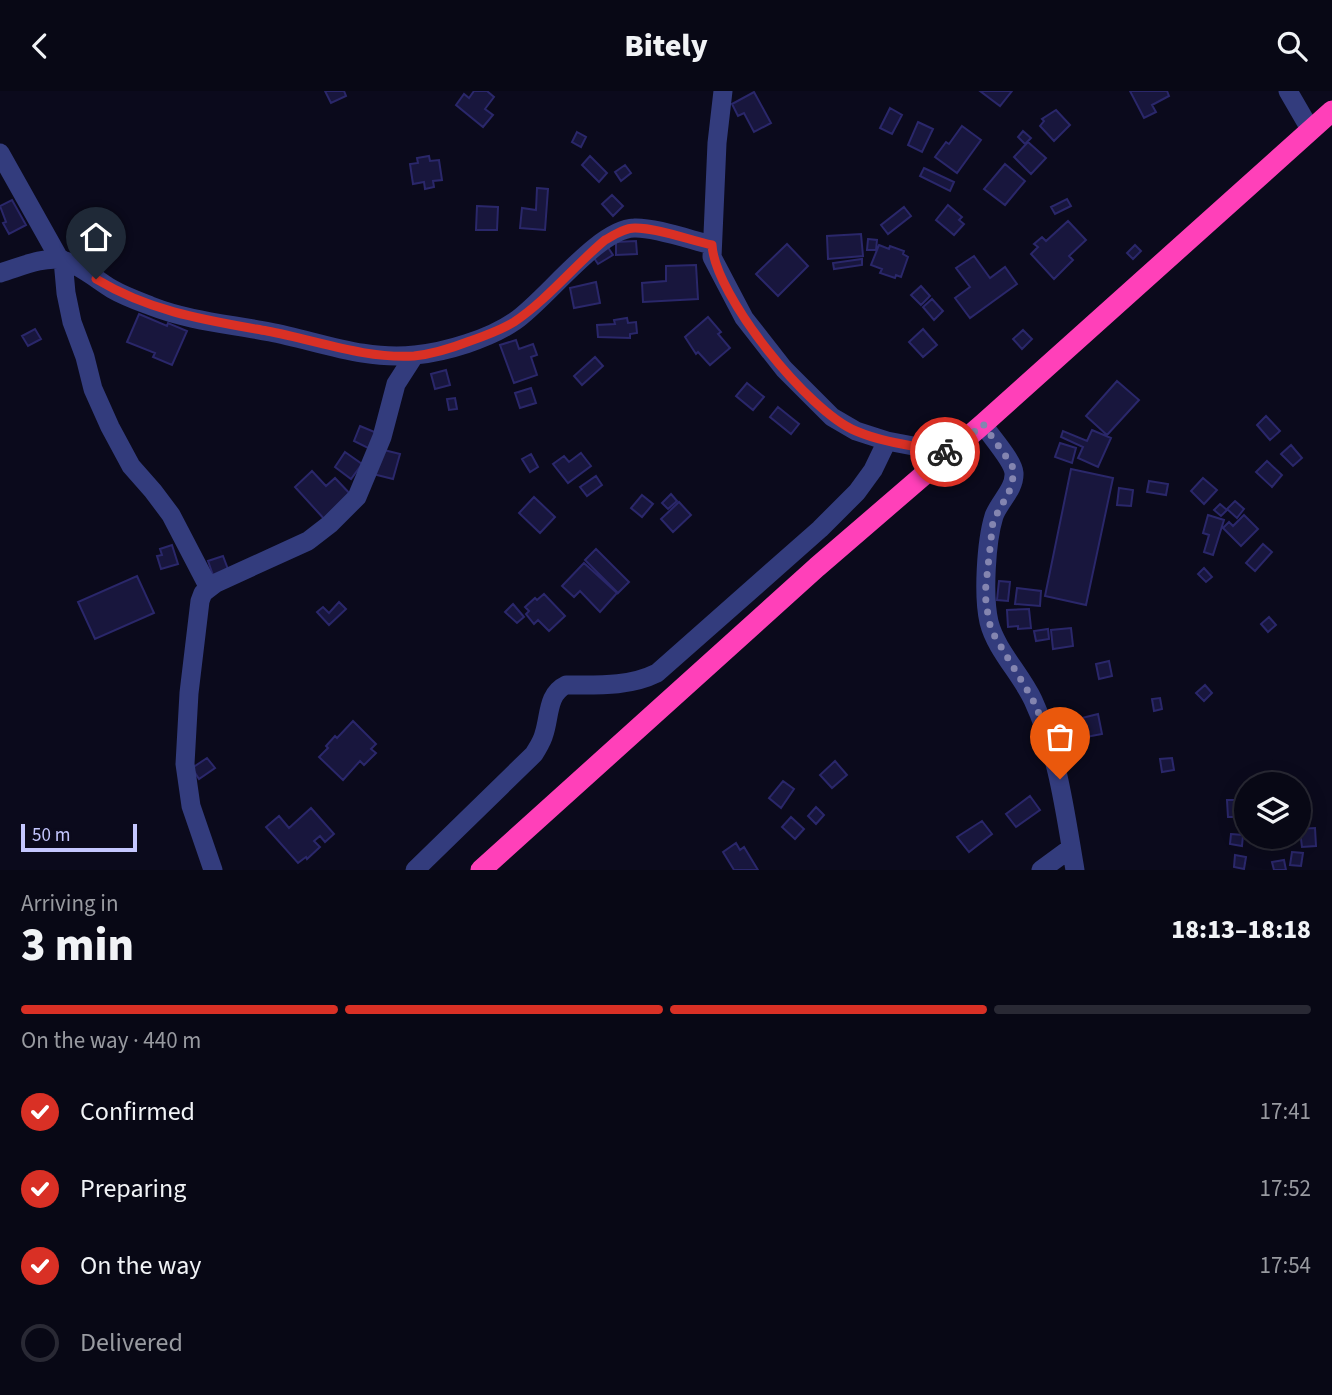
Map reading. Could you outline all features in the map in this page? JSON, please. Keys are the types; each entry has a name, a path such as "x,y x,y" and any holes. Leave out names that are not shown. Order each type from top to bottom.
{"highway":[{"path":"481,870 817,567 983,424 1332,111"}],"street":[{"path":"723,91 717,143 712,257 744,318 784,369 832,417 856,431 887,441 950,453"},
{"path":"1288,91 1310,129"},
{"path":"0,153 61,260 72,322 93,389 110,427 131,466 171,516 209,588"},
{"path":"0,273 44,261 61,260 114,291 190,318 374,354 414,356 447,349 513,323 578,263 605,240 622,230 635,228 712,245"},
{"path":"213,870 191,806 185,764 189,693 200,601 209,588 308,541 345,511 364,483 382,437 396,384 414,356"},
{"path":"983,424 1012,465 1014,474 1009,492 993,521 985,594 989,622 1032,698 1044,725 1060,779 1074,870"},
{"path":"415,870 534,754 545,733 553,697 559,688 566,685 642,681 657,673 820,529 857,492 873,470 887,441"},
{"path":"1041,870 1071,848"}],"building":[{"path":"325,91 344,91 346,96 331,103"},
{"path":"474,91 487,91 494,97 485,109 493,115 483,127 456,105 464,94 469,98"},
{"path":"980,91 1012,91 1000,106"},
{"path":"1130,91 1167,91 1169,96 1152,105 1156,112 1144,118"},
{"path":"754,92 771,123 754,132 744,113 738,116 732,104"},
{"path":"890,108 902,115 892,134 880,128"},
{"path":"1056,110 1070,125 1054,141 1040,126 1044,121 1042,119"},
{"path":"918,122 933,129 922,152 908,145"},
{"path":"962,126 981,140 957,173 935,157"},
{"path":"1023,131 1031,138 1025,144 1018,137"},
{"path":"577,132 586,137 581,147 572,142"},
{"path":"1028,142 1046,158 1031,174 1014,157"},
{"path":"429,156 430,161 439,160 442,180 433,181 434,187 425,189 424,182 413,184 410,164 418,163 417,158"},
{"path":"590,156 607,173 599,182 582,165"},
{"path":"1005,164 1025,181 1005,205 984,189"},
{"path":"625,165 631,173 621,181 615,172"},
{"path":"924,168 954,182 950,191 920,176"},
{"path":"537,188 548,189 545,230 520,228 522,208 536,210"},
{"path":"612,195 623,206 613,216 602,204"},
{"path":"1067,199 1071,206 1055,214 1051,207"},
{"path":"12,200 26,225 9,234 3,223 6,222 0,206"},
{"path":"948,205 962,217 959,220 964,224 954,235 936,220"},
{"path":"477,206 498,207 497,230 476,230"},
{"path":"904,207 911,216 888,234 881,225"},
{"path":"1068,221 1086,240 1069,256 1073,260 1054,279 1031,254 1038,247 1034,244 1042,237 1046,241"},
{"path":"861,234 863,256 828,259 827,236"},
{"path":"868,239 877,240 876,250 867,250"},
{"path":"636,241 637,254 616,255 616,242"},
{"path":"787,244 808,266 778,296 756,274"},
{"path":"879,245 904,251 903,254 908,257 901,277 896,275 895,278 880,273 882,269 871,265"},
{"path":"1135,245 1141,251 1133,259 1127,253"},
{"path":"607,246 613,255 598,264 592,255"},
{"path":"974,256 990,278 1005,267 1017,284 970,318 955,298 970,287 956,268"},
{"path":"862,259 862,265 834,269 833,263"},
{"path":"696,265 698,299 643,302 642,283 666,281 666,266"},
{"path":"596,282 600,303 574,308 570,288"},
{"path":"921,286 930,296 921,305 911,295"},
{"path":"932,299 943,311 934,320 923,307"},
{"path":"139,314 187,331 172,365 153,357 155,353 127,342"},
{"path":"708,317 730,348 710,365 698,352 696,354 685,337"},
{"path":"627,318 628,323 636,322 637,333 630,334 630,338 598,337 597,325 615,324 614,320"},
{"path":"35,329 41,339 28,346 22,336"},
{"path":"923,329 937,345 923,357 909,342"},
{"path":"1023,330 1032,339 1022,349 1013,339"},
{"path":"516,340 519,349 533,344 537,355 531,357 537,375 514,383 500,345"},
{"path":"595,357 603,366 582,385 574,376"},
{"path":"446,370 450,385 435,389 431,374"},
{"path":"1117,381 1139,400 1107,435 1086,416"},
{"path":"747,383 764,397 753,410 736,396"},
{"path":"531,388 536,403 520,408 515,393"},
{"path":"455,398 457,409 449,410 447,399"},
{"path":"778,407 799,424 791,434 770,417"},
{"path":"1266,416 1280,431 1270,440 1257,425"},
{"path":"360,426 377,433 370,449 354,441"},
{"path":"1092,430 1111,438 1098,467 1078,458 1083,447 1061,437 1063,431 1087,441"},
{"path":"1060,443 1076,448 1072,463 1055,457"},
{"path":"1291,445 1302,458 1293,466 1281,454"},
{"path":"380,449 400,454 393,479 373,474"},
{"path":"345,452 362,464 351,479 335,467"},
{"path":"581,453 591,466 568,483 553,464 564,456 569,462"},
{"path":"531,454 538,467 530,472 522,459"},
{"path":"1267,461 1282,475 1272,487 1256,472"},
{"path":"1071,469 1113,478 1086,605 1045,596"},
{"path":"312,471 326,486 335,478 353,497 326,521 295,487"},
{"path":"596,476 602,485 587,496 580,487"},
{"path":"1203,478 1217,490 1204,504 1191,491"},
{"path":"1149,481 1168,484 1166,495 1147,492"},
{"path":"1119,488 1133,490 1131,506 1117,505"},
{"path":"671,494 677,501 668,509 662,503"},
{"path":"642,495 653,504 642,517 631,508"},
{"path":"534,497 555,517 540,533 519,513"},
{"path":"1235,501 1244,509 1237,518 1227,509"},
{"path":"679,502 691,515 673,532 661,519"},
{"path":"1220,504 1227,510 1221,516 1214,510"},
{"path":"1208,515 1224,520 1213,555 1204,552 1209,535 1203,533"},
{"path":"1244,515 1258,529 1241,546 1223,528 1229,522 1233,526"},
{"path":"1263,544 1272,552 1255,571 1246,563"},
{"path":"172,545 178,564 161,569 157,556 162,555 160,549"},
{"path":"596,549 629,582 618,593 585,560"},
{"path":"223,556 229,572 214,578 208,561"},
{"path":"584,563 617,593 600,612 580,591 574,597 562,586"},
{"path":"1204,568 1212,577 1206,582 1198,574"},
{"path":"137,576 154,613 95,639 78,602"},
{"path":"999,581 1010,582 1008,601 997,600"},
{"path":"1017,588 1041,591 1040,606 1015,604"},
{"path":"544,594 565,616 549,631 538,620 534,624 526,614 529,611 525,607"},
{"path":"339,602 346,609 329,625 317,612 323,607 329,613"},
{"path":"513,604 524,617 517,623 505,612"},
{"path":"1029,609 1031,628 1008,627 1007,610"},
{"path":"1269,617 1276,625 1268,632 1261,624"},
{"path":"1071,628 1073,646 1053,649 1051,630"},
{"path":"1048,629 1049,639 1036,641 1034,631"},
{"path":"1109,661 1112,676 1099,679 1096,664"},
{"path":"1205,685 1212,693 1204,701 1196,693"},
{"path":"1160,698 1162,709 1154,711 1152,699"},
{"path":"1098,714 1102,734 1070,740 1068,729 1075,728 1074,720"},
{"path":"353,721 376,744 371,749 376,753 364,765 360,761 343,780 319,757 335,736 337,738"},
{"path":"207,758 215,768 199,779 192,768"},
{"path":"1172,758 1174,770 1162,772 1160,759"},
{"path":"835,761 847,775 832,788 820,775"},
{"path":"783,781 794,789 781,808 769,798"},
{"path":"1030,796 1040,810 1016,827 1006,814"},
{"path":"1227,800 1234,800 1234,817 1228,817"},
{"path":"816,807 824,815 816,824 808,816"},
{"path":"311,808 334,834 325,842 320,836 314,841 320,847 298,863 266,827 279,816 289,828"},
{"path":"791,817 804,829 795,839 782,827"},
{"path":"982,821 992,834 969,852 957,837"},
{"path":"1311,828 1315,828 1316,846 1311,846"},
{"path":"1231,834 1234,834 1234,845 1230,844"},
{"path":"736,843 740,850 744,847 758,870 734,870 723,852"},
{"path":"1292,852 1303,853 1301,866 1290,865"},
{"path":"1235,855 1246,857 1244,869 1234,867"},
{"path":"1284,860 1286,870 1274,870 1272,862"}],"way so far":[{"path":"945,452 950,453 983,424 1012,465 1013,482 993,521 985,594 989,622 1032,698 1044,725 1060,779"}],"route":[{"path":"96,279 114,291 190,318 374,354 414,356 447,349 513,323 605,240 622,230 635,228 654,231 712,245 712,257 744,318 784,369 832,417 856,431 887,441 945,452"}]}
